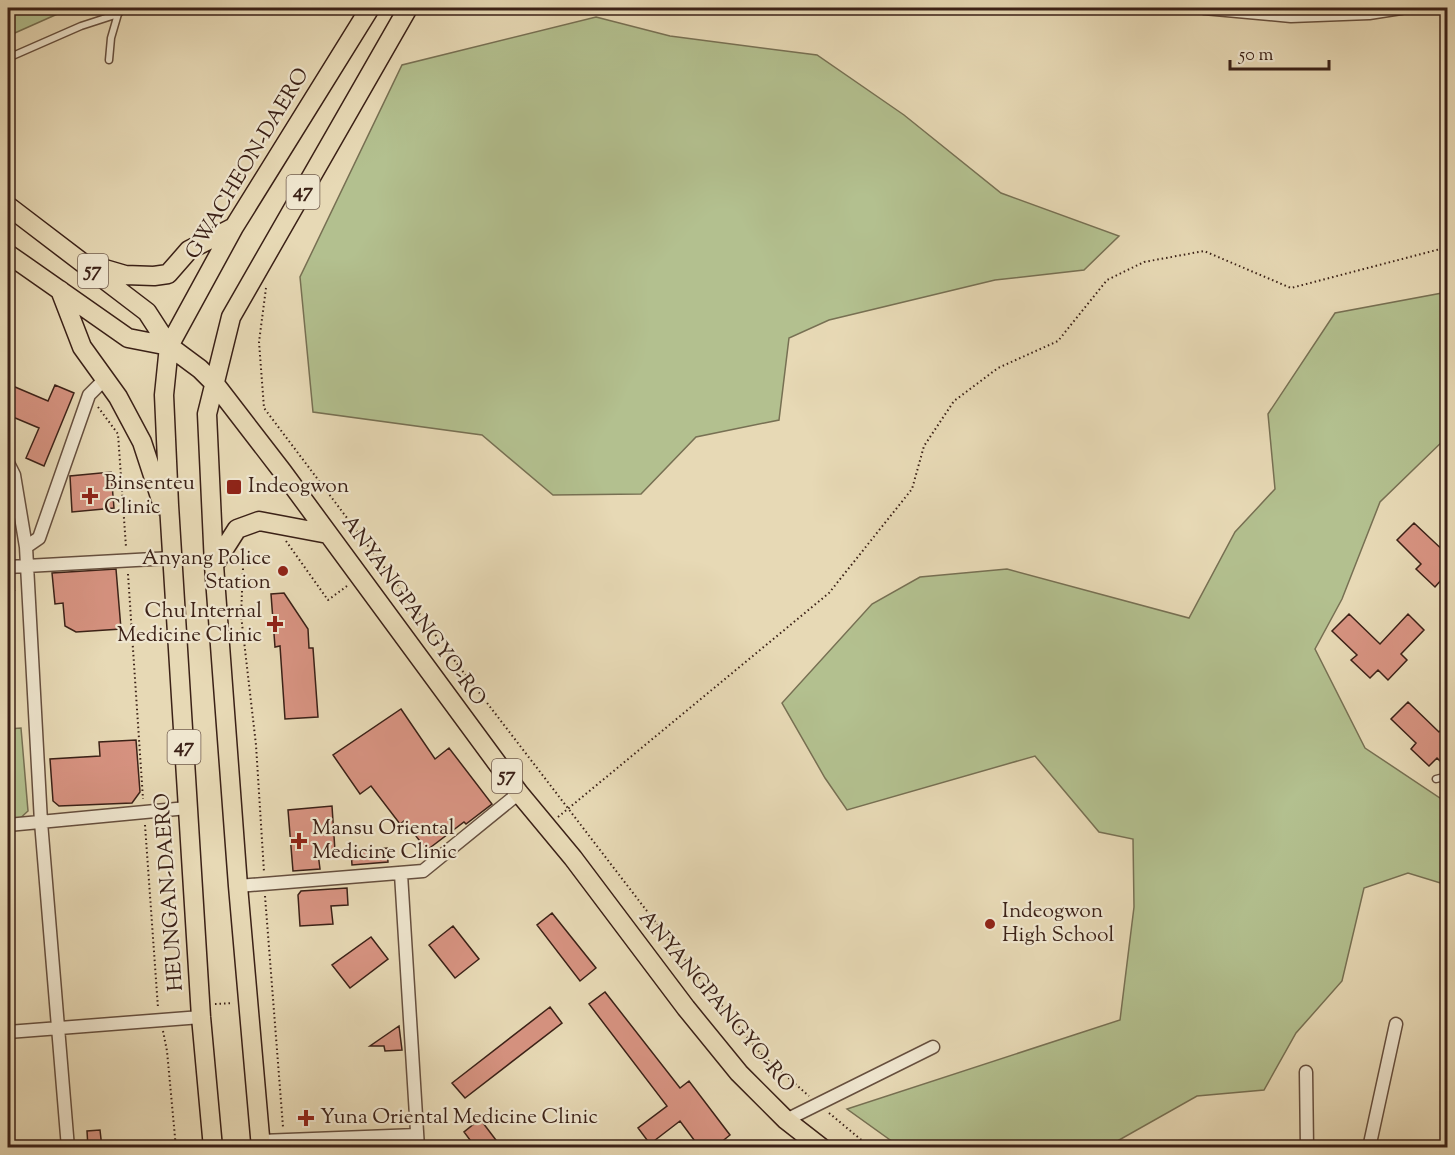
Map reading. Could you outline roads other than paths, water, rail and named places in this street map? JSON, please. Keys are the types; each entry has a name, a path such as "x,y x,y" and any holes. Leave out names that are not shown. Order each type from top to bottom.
{"main road":[{"name":"GWACHEON-DAERO","path":"169,346 234,227 370,8"},
{"name":"47","path":"261,1144 238,886 214,565 207,414 231,317 408,8"},
{"name":"57","path":"8,206 147,312 169,346"},
{"path":"81,262 125,275 168,274 189,250 234,227"},
{"name":"57","path":"8,254 128,338 169,346"},
{"path":"60,290 82,347 118,397 142,442 170,527"},
{"name":"ANYANGPANGYO-RO","path":"169,346 200,369 215,384 519,793 573,858 686,1008 739,1072 786,1120 822,1148"},
{"name":"HEUNGAN-DAERO","path":"169,346 165,394 170,527 201,1017 213,1148"},
{"path":"214,565 237,530 259,522 328,534"}],"street":[{"path":"1204,8 1291,16 1369,13 1401,8"},
{"path":"26,547 39,538 89,395 105,379"},
{"path":"8,463 14,475 26,547 41,822 68,1148"},
{"path":"8,567 172,558"},
{"path":"238,886 423,871 519,793"},
{"path":"8,825 187,808"},
{"path":"261,1144 284,1140 417,1141 401,874"},
{"path":"8,1032 201,1017"},
{"path":"1369,1148 1396,1024"},
{"name":"ANYANGPANGYO-RO","path":"786,1120 933,1047"},
{"path":"1303,1147 1306,1072"}],"lane":[{"path":"109,60 111,38 118,14 123,8"},
{"path":"8,58 81,26 118,14"},
{"path":"1436,779 1448,777"}],"place":[{"name":"Indeogwon","path":"234,487"},
{"name":"Binsenteu Clinic","path":"90,496"},
{"name":"Anyang Police Station","path":"283,571"},
{"name":"Chu Internal Medicine Clinic","path":"275,624"},
{"name":"Mansu Oriental Medicine Clinic","path":"299,841"},
{"name":"Indeogwon High School","path":"990,924"},
{"name":"Yuna Oriental Medicine Clinic","path":"306,1118"}]}
